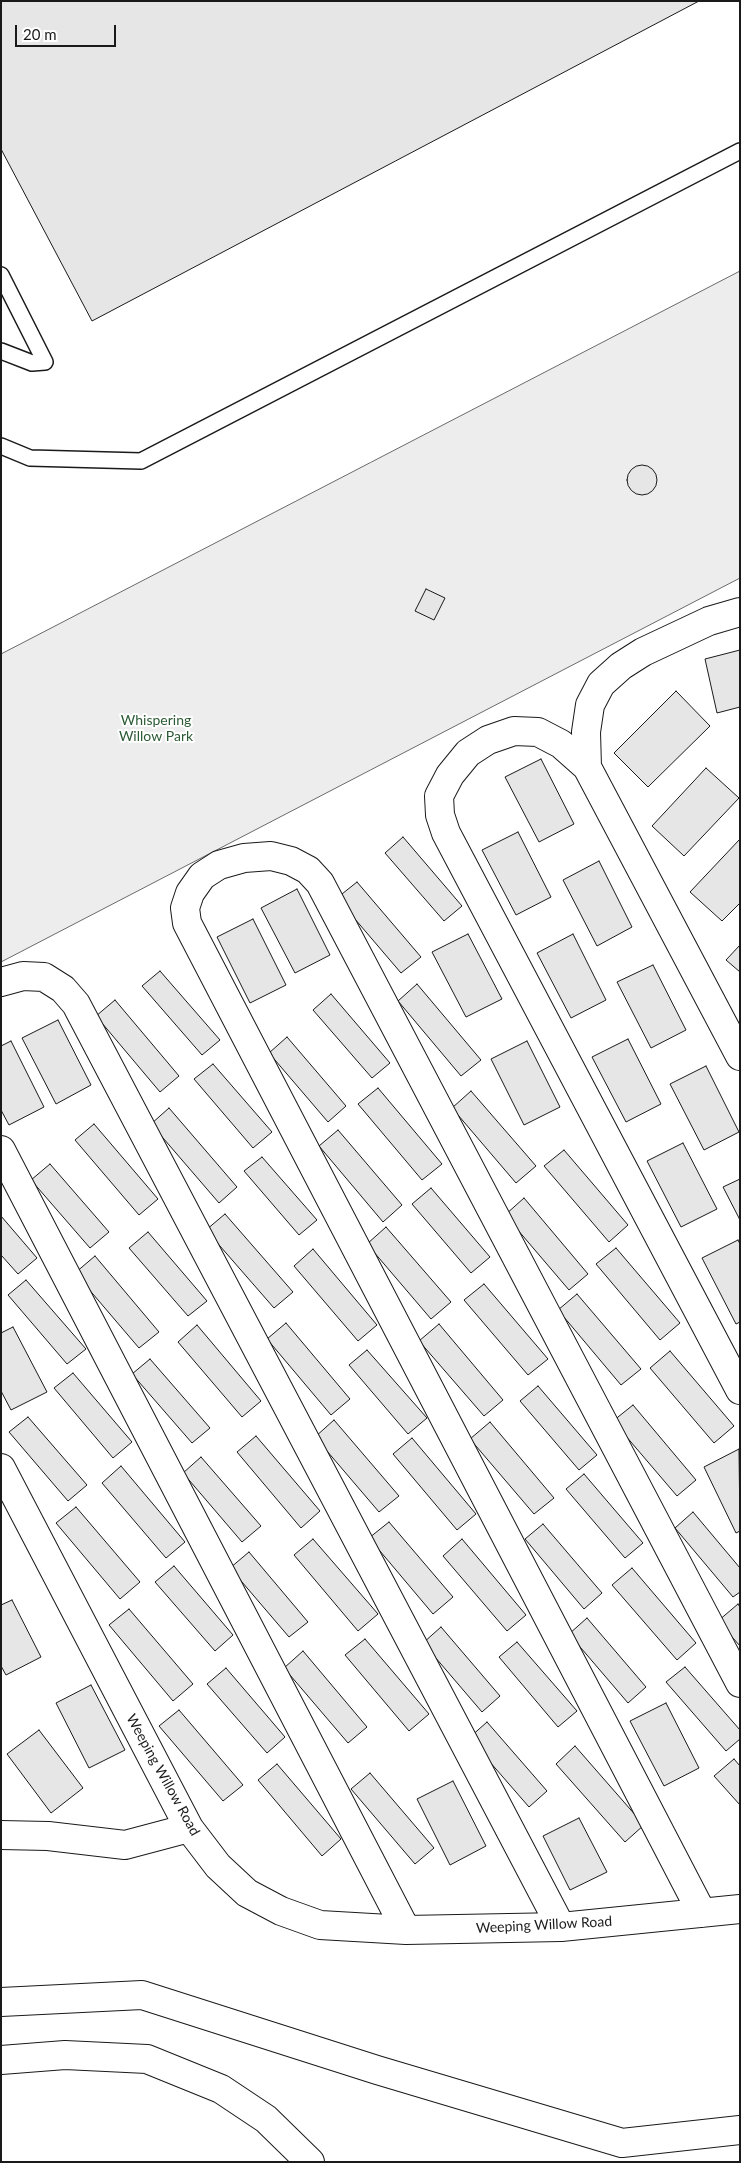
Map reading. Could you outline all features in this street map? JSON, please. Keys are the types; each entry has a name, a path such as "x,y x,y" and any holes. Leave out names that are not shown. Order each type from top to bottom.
{"main road":[{"path":"587,767 586,732 590,705 601,684 621,666 643,652 709,621 740,612"},
{"path":"740,1056 587,767 561,744 538,732 514,731 488,740 468,753 450,775 439,796 440,815 446,833 740,1390"},
{"path":"702,1913 187,923 185,908 190,893 202,876 219,865 244,858 271,856 291,861 308,870 320,884 740,1683"},
{"path":"1,982 22,976 44,976 63,989 76,1004 561,1927"},
{"path":"1,1150 406,1930"},
{"name":"Weeping Willow Road","path":"1,1468 189,1828 218,1866 247,1893 280,1911 320,1925 406,1930 561,1927 740,1909"},
{"path":"1,1835 48,1836 125,1845 189,1828"},
{"path":"1,2002 142,1995 367,2067 622,2143 740,2130"},
{"path":"1,2060 65,2055 147,2059 221,2089 266,2119 310,2162"}],"lane":[{"path":"1,446 30,458 141,461 740,151"},
{"path":"1,275 45,362 32,363 1,351"}],"shaded area":[{"name":"Whispering Willow Park","path":"740,271 740,578 1,962 1,654"}],"building":[{"path":"1,1 699,1 92,321 1,149"},
{"path":"642,465 653,469 657,480 653,491 642,495 631,491 627,480 631,469"},
{"path":"426,589 445,598 434,620 415,611"},
{"path":"740,650 740,707 717,713 705,659"},
{"path":"676,691 710,726 648,787 614,753"},
{"path":"541,759 574,824 539,842 505,777"},
{"path":"706,768 739,798 684,856 652,826"},
{"path":"518,832 551,897 516,915 482,850"},
{"path":"403,837 462,906 444,921 385,853"},
{"path":"740,839 740,903 722,921 690,892"},
{"path":"599,861 632,927 597,946 563,880"},
{"path":"357,882 421,957 401,973 337,898"},
{"path":"297,889 330,955 295,973 261,908"},
{"path":"253,919 286,985 250,1003 217,937"},
{"path":"468,934 502,999 466,1017 432,952"},
{"path":"573,934 606,1000 571,1018 537,953"},
{"path":"740,945 740,972 726,960"},
{"path":"653,965 686,1030 651,1048 617,982"},
{"path":"160,971 220,1040 202,1055 142,986"},
{"path":"417,984 481,1060 461,1076 398,1001"},
{"path":"331,994 390,1063 372,1078 313,1010"},
{"path":"115,1000 179,1076 160,1092 96,1016"},
{"path":"58,1020 91,1085 56,1104 22,1038"},
{"path":"287,1037 346,1106 328,1122 269,1053"},
{"path":"628,1039 661,1104 626,1122 592,1057"},
{"path":"11,1041 44,1107 9,1125 1,1110 1,1046"},
{"path":"527,1041 560,1107 524,1125 491,1059"},
{"path":"213,1064 272,1132 253,1148 194,1079"},
{"path":"706,1066 739,1132 704,1150 670,1084"},
{"path":"378,1088 442,1164 422,1180 358,1104"},
{"path":"471,1091 536,1166 516,1183 452,1108"},
{"path":"169,1108 237,1187 219,1203 151,1124"},
{"path":"94,1124 158,1199 139,1215 75,1140"},
{"path":"338,1130 402,1205 383,1222 319,1146"},
{"path":"683,1143 717,1209 681,1227 647,1161"},
{"path":"564,1150 628,1225 609,1242 544,1166"},
{"path":"262,1157 317,1220 299,1235 244,1171"},
{"path":"50,1164 109,1232 90,1248 31,1180"},
{"path":"740,1179 740,1220 723,1187"},
{"path":"431,1188 490,1257 471,1273 412,1204"},
{"path":"524,1198 588,1274 569,1290 505,1215"},
{"path":"225,1214 293,1292 274,1308 206,1230"},
{"path":"1,1216 37,1258 18,1274 1,1255"},
{"path":"386,1227 451,1302 431,1319 367,1244"},
{"path":"148,1232 207,1301 188,1316 129,1248"},
{"path":"738,1240 740,1244 740,1322 736,1324 702,1258"},
{"path":"616,1248 680,1323 660,1340 596,1264"},
{"path":"313,1249 377,1325 358,1341 294,1266"},
{"path":"95,1256 159,1332 139,1348 75,1273"},
{"path":"26,1280 86,1349 67,1364 8,1295"},
{"path":"484,1284 548,1359 528,1375 464,1300"},
{"path":"577,1294 641,1369 621,1385 558,1310"},
{"path":"286,1323 350,1399 331,1415 267,1339"},
{"path":"439,1324 503,1400 484,1416 419,1341"},
{"path":"197,1325 261,1401 242,1417 178,1342"},
{"path":"13,1327 47,1392 11,1410 1,1391 1,1333"},
{"path":"367,1350 427,1418 408,1434 349,1365"},
{"path":"670,1351 734,1426 714,1443 650,1368"},
{"path":"150,1359 210,1428 192,1443 132,1374"},
{"path":"73,1373 132,1442 113,1458 54,1388"},
{"path":"538,1386 597,1455 579,1470 520,1401"},
{"path":"633,1405 696,1480 677,1496 613,1421"},
{"path":"28,1417 87,1485 68,1501 9,1432"},
{"path":"334,1420 399,1496 379,1512 315,1437"},
{"path":"490,1422 554,1498 534,1514 470,1439"},
{"path":"256,1436 320,1511 301,1528 237,1452"},
{"path":"412,1438 476,1514 457,1530 393,1454"},
{"path":"739,1449 740,1531 736,1533 704,1467"},
{"path":"201,1457 261,1526 242,1542 183,1473"},
{"path":"121,1466 185,1542 166,1558 102,1483"},
{"path":"584,1474 643,1543 625,1558 566,1489"},
{"path":"76,1507 140,1582 120,1599 56,1523"},
{"path":"693,1512 740,1568 740,1592 733,1597 675,1528"},
{"path":"389,1522 453,1597 433,1614 369,1538"},
{"path":"543,1524 602,1593 584,1609 525,1539"},
{"path":"313,1539 378,1614 358,1631 294,1555"},
{"path":"462,1539 526,1615 507,1631 443,1556"},
{"path":"249,1552 308,1622 289,1637 230,1568"},
{"path":"174,1566 233,1635 215,1651 155,1582"},
{"path":"632,1568 696,1643 677,1660 612,1585"},
{"path":"12,1600 41,1657 6,1675 1,1666 1,1605"},
{"path":"738,1604 740,1607 740,1646 718,1621"},
{"path":"129,1609 193,1684 173,1701 109,1625"},
{"path":"587,1618 646,1687 628,1703 569,1634"},
{"path":"441,1627 500,1696 482,1712 423,1643"},
{"path":"365,1639 429,1714 409,1731 345,1655"},
{"path":"517,1642 577,1711 558,1727 499,1657"},
{"path":"303,1651 367,1727 348,1743 284,1668"},
{"path":"685,1667 740,1730 740,1739 726,1751 666,1682"},
{"path":"226,1668 285,1737 267,1753 207,1684"},
{"path":"91,1685 125,1750 89,1768 56,1703"},
{"path":"666,1703 699,1768 664,1786 630,1721"},
{"path":"179,1710 243,1785 223,1801 159,1726"},
{"path":"487,1722 547,1791 529,1807 469,1738"},
{"path":"39,1730 83,1788 51,1813 7,1754"},
{"path":"575,1746 644,1825 625,1842 556,1764"},
{"path":"734,1759 740,1766 740,1805 714,1776"},
{"path":"277,1764 341,1839 322,1856 258,1780"},
{"path":"370,1773 434,1848 415,1864 351,1789"},
{"path":"453,1781 486,1846 450,1865 417,1799"},
{"path":"579,1818 607,1872 570,1890 543,1836"}]}
